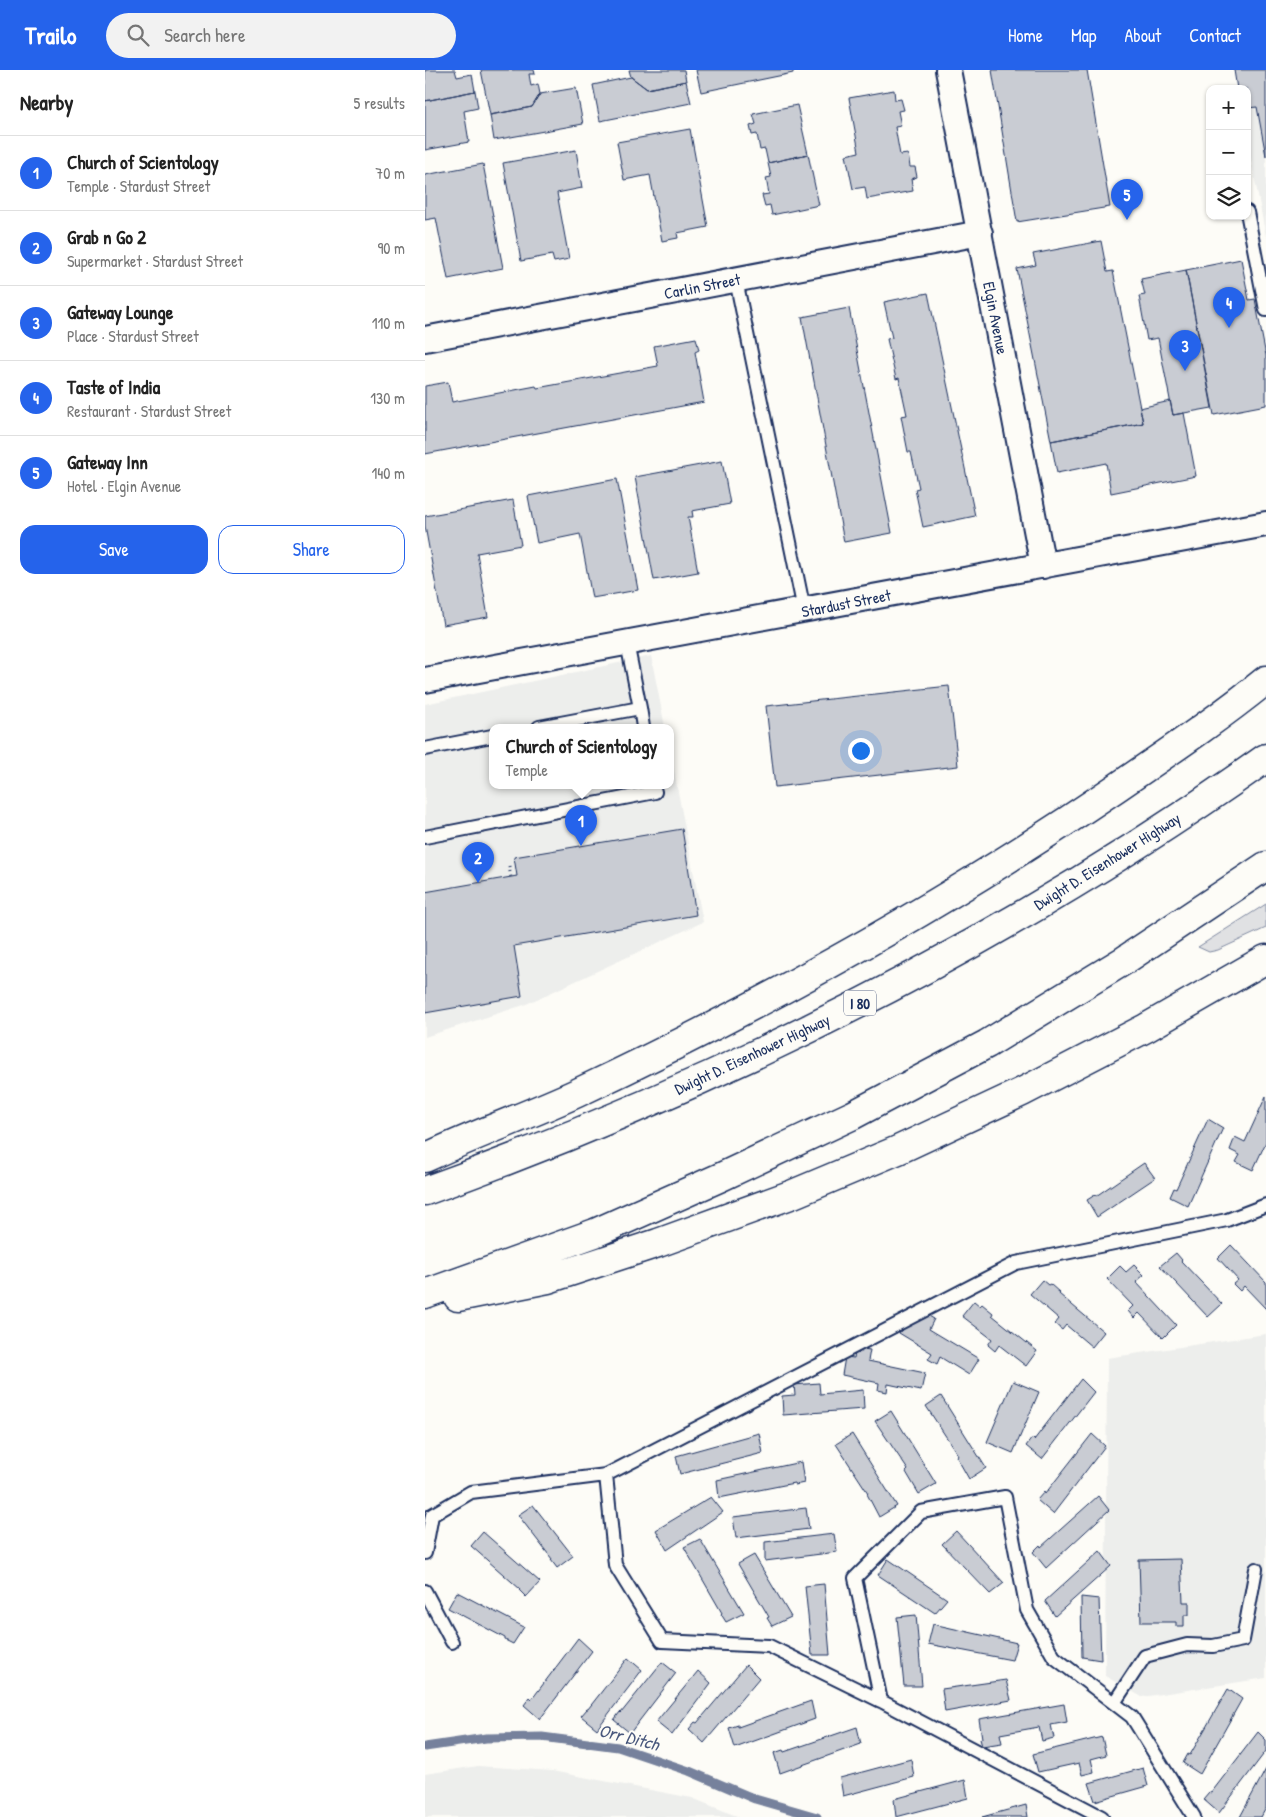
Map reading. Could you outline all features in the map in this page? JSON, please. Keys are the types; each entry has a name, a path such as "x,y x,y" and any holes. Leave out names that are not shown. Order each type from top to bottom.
{"highway":[{"path":"425,1158 585,1089 723,1021 889,930 988,872 1076,815 1193,736 1266,680"},
{"name":"Dwight D. Eisenhower Highway","path":"425,1191 581,1132 669,1094 775,1045 869,998 963,948 1133,848 1266,758"},
{"path":"425,1294 595,1233 853,1115 987,1044 1125,960 1266,866"},
{"path":"425,1304 548,1279 658,1243 793,1194 898,1150 1022,1092 1146,1028 1266,959"}],"street":[{"name":"Elgin Avenue","path":"949,70 1043,566"},
{"name":"Carlin Street","path":"425,339 979,233"},
{"name":"Stardust Street","path":"425,680 1266,524"}],"lane":[{"path":"1249,220 1266,310"},
{"path":"735,280 803,610"},
{"path":"627,643 643,724"},
{"path":"555,724 640,708"},
{"path":"425,749 489,737"},
{"path":"425,837 655,792 654,789"},
{"path":"425,1553 432,1515 471,1492 606,1474 1016,1263 1227,1220 1266,1205"},
{"path":"606,1474 615,1565 663,1641 769,1646 1102,1817"},
{"path":"881,1702 855,1578 921,1512 1005,1497 1027,1610 1054,1657 1132,1717 1194,1817"},
{"path":"1114,1703 1145,1656 1187,1645 1213,1646 1243,1640 1256,1568"},
{"path":"425,1591 452,1642"}],"path":[{"path":"509,866 511,878"}],"shaded area":[{"path":"1234,70 1266,70 1266,237 1251,160 1251,85 1237,85"},
{"path":"651,656 664,724 489,724 489,789 674,789 674,771 703,922 524,1005 425,1037 425,704"},
{"path":"1266,904 1266,928 1218,950 1209,952 1198,947"},
{"path":"1266,1334 1266,1678 1142,1697 1105,1676 1107,1358"},
{"path":"478,1766 552,1771 692,1798 739,1817 425,1817 425,1774"}],"building":[{"path":"425,70 455,70 457,77 472,74 475,91 425,101"},
{"path":"481,70 534,70 535,74 529,74 531,86 538,84 540,94 532,107 490,115"},
{"path":"629,70 684,70 686,81 647,89 631,77"},
{"path":"696,70 793,70 793,73 701,92"},
{"path":"992,70 1087,70 1110,207 1017,222"},
{"path":"1234,70 1266,70 1266,156 1257,107 1251,108 1251,85 1236,85"},
{"path":"631,77 647,89 686,81 691,103 600,121 593,85"},
{"path":"576,88 583,124 494,140 490,115 532,107 540,94"},
{"path":"894,90 895,100 901,99 904,110 898,111 901,126 895,127 900,155 908,154 910,167 915,167 917,177 911,179 913,191 867,199 865,187 853,189 846,155 859,152 849,98"},
{"path":"475,91 478,108 464,111 469,142 425,150 425,101"},
{"path":"797,105 808,154 768,163 765,149 760,150 757,134 752,135 750,126 756,124 753,114"},
{"path":"690,129 708,227 677,233 678,238 662,241 650,175 624,180 617,142"},
{"path":"576,150 582,188 557,193 569,259 554,262 552,255 521,261 503,163"},
{"path":"808,154 819,205 772,215 770,205 765,206 762,195 769,194 766,178 771,177 768,163"},
{"path":"483,164 503,268 448,279 436,218 425,220 425,175"},
{"path":"1101,241 1107,272 1113,271 1143,423 1051,441 1017,269 1036,265 1033,254"},
{"path":"1241,259 1249,300 1255,299 1266,356 1266,405 1214,415 1186,270"},
{"path":"1186,270 1212,408 1173,415 1158,338 1147,340 1139,296 1145,295 1141,279"},
{"path":"928,293 975,516 923,527 915,489 919,488 911,452 908,452 901,416 907,415 899,378 896,379 887,339 892,338 884,302"},
{"path":"849,308 892,533 844,542 802,317"},
{"path":"696,338 699,350 695,352 704,402 425,454 425,386 448,382 452,402 536,386 537,388 658,366 654,346"},
{"path":"1170,401 1173,415 1184,413 1196,476 1111,493 1106,463 1057,473 1051,441 1143,423 1140,408"},
{"path":"722,461 730,504 692,511 693,517 688,517 698,572 654,580 635,477"},
{"path":"617,479 638,590 592,598 580,534 537,543 528,496"},
{"path":"513,500 521,545 477,553 488,617 443,625 425,526 425,516"},
{"path":"949,686 958,766 775,787 766,706"},
{"path":"682,829 696,915 514,946 522,996 425,1013 425,892 517,876 514,857"},
{"path":"1266,1096 1266,1142 1253,1170 1236,1162 1240,1155 1230,1150 1235,1137 1245,1142"},
{"path":"1208,1119 1223,1128 1188,1206 1170,1197 1174,1188 1176,1189"},
{"path":"1144,1163 1155,1178 1097,1217 1087,1200 1096,1196"},
{"path":"1231,1245 1266,1282 1266,1309 1244,1286 1240,1291 1233,1284 1238,1280 1218,1258"},
{"path":"1176,1253 1181,1261 1222,1304 1208,1317 1160,1266"},
{"path":"1134,1265 1144,1275 1136,1282 1176,1325 1163,1338 1139,1313 1134,1318 1128,1311 1133,1306 1107,1279 1120,1266 1126,1272"},
{"path":"1042,1280 1048,1285 1050,1284 1104,1332 1092,1347 1066,1325 1062,1330 1055,1324 1059,1319 1030,1294"},
{"path":"974,1301 980,1306 982,1304 993,1313 992,1315 1037,1351 1026,1366 999,1345 995,1351 988,1345 992,1339 962,1316"},
{"path":"922,1312 934,1319 929,1329 979,1359 969,1375 940,1357 937,1364 928,1359 932,1353 899,1333 909,1317 916,1322"},
{"path":"856,1348 870,1350 868,1361 925,1373 921,1391 888,1384 887,1392 878,1390 879,1383 842,1375 845,1357 854,1358"},
{"path":"1081,1379 1094,1392 1042,1459 1026,1446 1032,1438 1034,1440"},
{"path":"1013,1381 1039,1392 1013,1453 987,1442"},
{"path":"819,1383 820,1394 863,1390 864,1409 783,1415 782,1396 795,1395 794,1385"},
{"path":"941,1396 986,1468 969,1479 956,1456 958,1455 926,1406"},
{"path":"891,1411 936,1484 919,1494 906,1472 908,1470 875,1421"},
{"path":"759,1433 763,1453 680,1474 676,1456"},
{"path":"852,1434 897,1506 879,1517 868,1493 836,1444"},
{"path":"1092,1434 1105,1446 1053,1514 1037,1500 1044,1492 1045,1494"},
{"path":"801,1462 804,1483 795,1485 794,1483 719,1498 717,1480"},
{"path":"1098,1496 1109,1510 1046,1568 1033,1552"},
{"path":"711,1497 723,1512 667,1550 656,1530"},
{"path":"533,1505 573,1556 557,1568 518,1515"},
{"path":"806,1508 809,1529 736,1538 733,1517"},
{"path":"956,1531 1004,1583 990,1594 942,1544"},
{"path":"483,1532 540,1582 526,1597 520,1589 471,1546"},
{"path":"834,1534 837,1552 765,1561 765,1542"},
{"path":"700,1539 744,1613 726,1622 684,1547"},
{"path":"1100,1551 1111,1566 1055,1616 1045,1601"},
{"path":"754,1555 791,1617 772,1626 767,1618 769,1617 738,1564"},
{"path":"888,1559 947,1599 935,1613 878,1575"},
{"path":"1181,1559 1183,1602 1189,1602 1189,1615 1184,1615 1184,1626 1176,1626 1176,1622 1141,1622 1139,1560"},
{"path":"824,1584 830,1655 812,1655 805,1586"},
{"path":"457,1592 524,1627 513,1644 448,1608"},
{"path":"1081,1597 1099,1599 1101,1660 1082,1657"},
{"path":"916,1615 922,1686 904,1686 897,1617"},
{"path":"933,1624 1017,1643 1012,1660 928,1644"},
{"path":"578,1638 592,1651 540,1719 524,1705 530,1697 532,1699"},
{"path":"628,1658 642,1670 597,1729 581,1716"},
{"path":"662,1662 676,1673 630,1733 614,1720"},
{"path":"746,1665 759,1678 704,1743 689,1729 695,1722 697,1723"},
{"path":"698,1671 711,1683 672,1735 656,1722"},
{"path":"1006,1680 1011,1700 945,1712 942,1689"},
{"path":"1228,1689 1242,1699 1200,1774 1183,1763 1188,1754 1190,1755"},
{"path":"811,1701 815,1719 735,1748 729,1728 738,1725 738,1727"},
{"path":"1064,1704 1067,1722 1051,1725 1054,1738 1042,1741 1039,1727 1000,1734 1002,1743 982,1746 979,1719"},
{"path":"857,1727 861,1744 780,1773 774,1753 783,1750 784,1752"},
{"path":"1258,1732 1266,1740 1266,1751 1219,1813 1203,1799 1209,1792 1211,1793"},
{"path":"1102,1737 1106,1755 1091,1759 1094,1772 1082,1775 1079,1763 1038,1772 1033,1754"},
{"path":"911,1759 914,1777 843,1796 840,1778"},
{"path":"1143,1768 1148,1786 1095,1801 1089,1783"},
{"path":"1266,1769 1266,1808 1261,1817 1240,1817"},
{"path":"965,1780 968,1798 896,1817 894,1799"},
{"path":"1026,1805 1028,1817 982,1817"}],"waterway":[{"name":"Orr Ditch","path":"425,1747 486,1738 542,1737 618,1747 689,1771 755,1799 817,1817"}],"place":[{"name":"Gateway Inn","path":"1127,220"},
{"name":"Taste of India","path":"1229,328"},
{"name":"Gateway Lounge","path":"1185,371"},
{"name":"Church of Scientology","path":"581,846"},
{"name":"Grab n Go 2","path":"478,883"}]}
